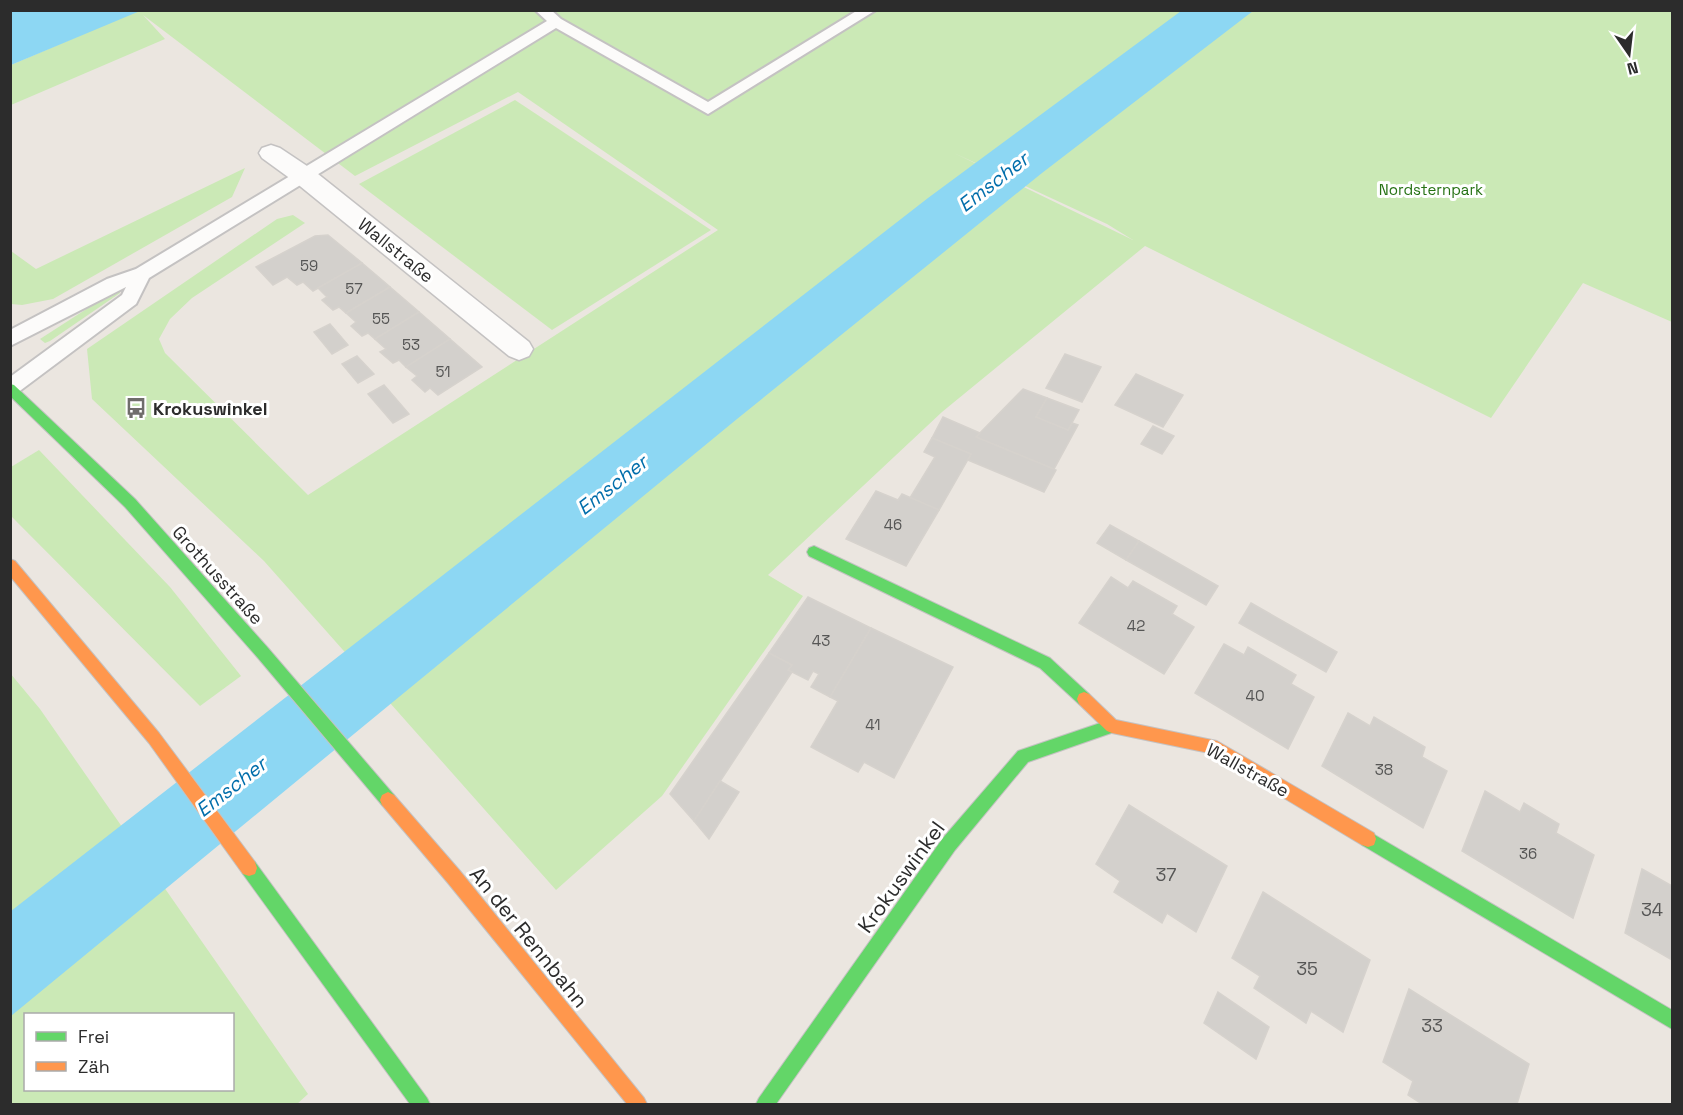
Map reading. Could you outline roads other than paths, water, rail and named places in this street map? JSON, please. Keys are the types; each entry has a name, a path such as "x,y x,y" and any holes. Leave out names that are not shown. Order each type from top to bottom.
{"main road":[{"name":"Grothusstraße","path":"10,388 129,503 263,653 385,797"},
{"path":"814,552 1045,663 1112,726"},
{"path":"10,566 154,738 421,1104"},
{"name":"Wallstraße","path":"1112,726 1212,746 1672,1020"},
{"name":"Krokuswinkel","path":"765,1104 949,844 1023,756 1112,726"},
{"name":"An der Rennbahn","path":"385,797 454,877 638,1104"}],"street":[{"name":"Wallstraße","path":"271,153 304,176 519,350"}],"lane":[{"path":"542,10 556,22 708,109 869,10"},
{"path":"10,339 114,284 142,274 556,22"},
{"path":"10,388 129,299 142,274"}],"water":[{"path":"11,10 140,10 140,11 11,65"},
{"name":"Emscher","path":"1181,11 1253,11 1042,173 737,419 11,1016 11,911 928,198"}],"place":[{"name":"Krokuswinkel","path":"136,408"}],"park label":[{"name":"Nordsternpark","path":"1431,189"}]}
